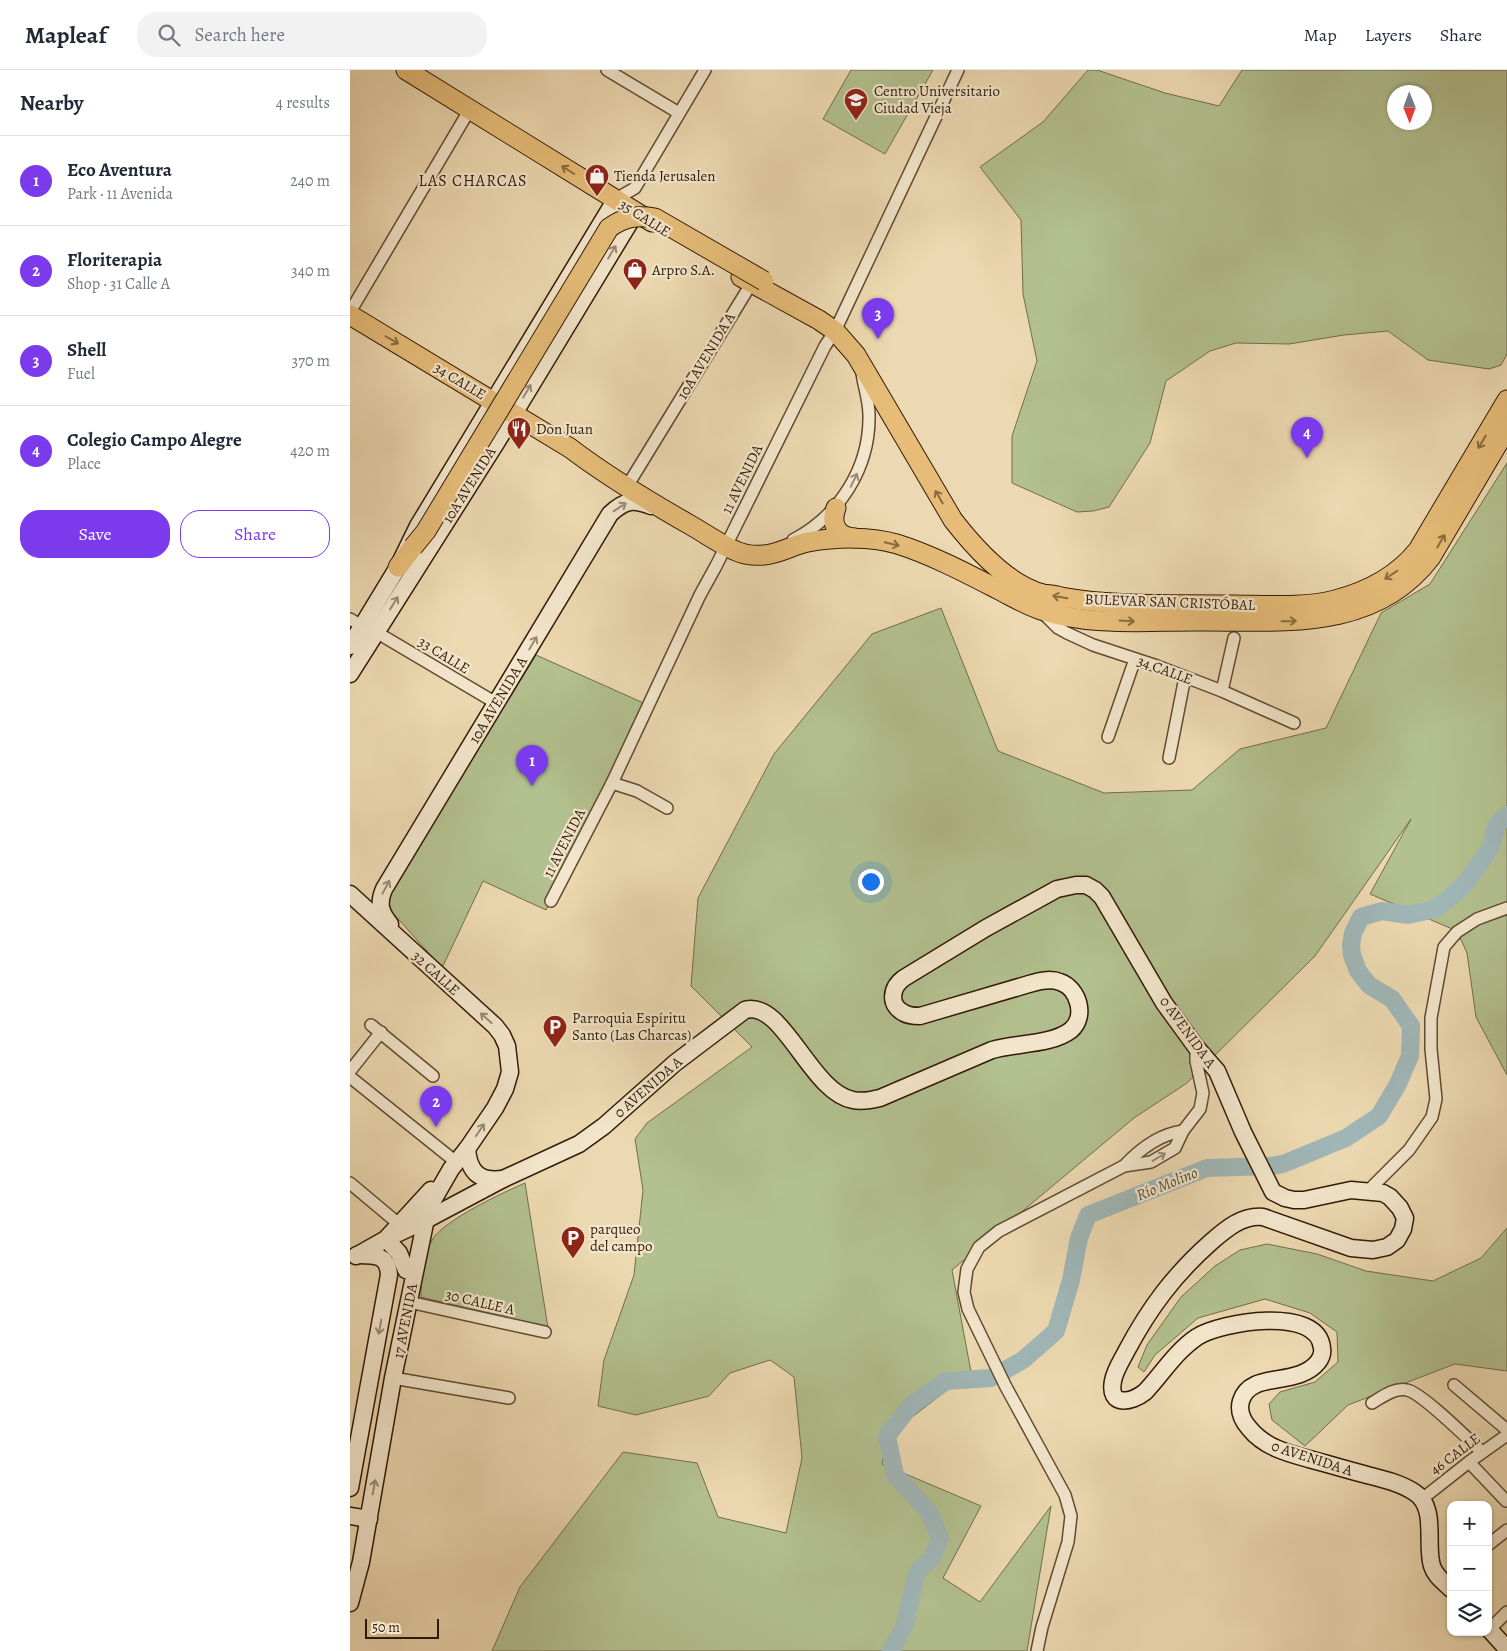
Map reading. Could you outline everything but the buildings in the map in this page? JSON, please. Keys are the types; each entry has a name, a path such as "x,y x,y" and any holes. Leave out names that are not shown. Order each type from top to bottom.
{"main road":[{"name":"35 CALLE","path":"406,70 636,212 757,282"},
{"path":"398,567 426,530 609,228 618,222 632,217 655,218 757,282"},
{"name":"BULEVAR SAN CRISTÓBAL","path":"757,282 827,326 848,346 889,410 953,520 970,542 986,558 1024,586 1042,594 1086,601 1114,604 1275,605 1318,603 1352,596 1398,571 1418,550 1507,400"},
{"name":"34 CALLE","path":"350,313 570,448 672,515 726,546"},
{"name":"BULEVAR SAN CRISTÓBAL","path":"726,546 750,555 765,555 808,542 856,538 895,544 949,565 1041,610 1083,619 1137,622 1278,622 1322,618 1358,608 1397,590 1423,568 1507,428"},
{"name":"34 CALLE","path":"570,448 595,459 631,480 676,509 704,533"},
{"path":"836,508 833,522 836,529 848,538 856,538"}],"street":[{"path":"607,70 679,113"},
{"name":"10A AVENIDA","path":"350,646 398,567 418,526 476,427 616,199 635,188 705,70"},
{"name":"11 AVENIDA","path":"551,901 612,783 700,595 825,346 827,326 958,70"},
{"path":"350,313 470,109"},
{"path":"635,188 636,212"},
{"name":"10A AVENIDA","path":"363,626 498,440 636,212"},
{"name":"10A AVENIDA A","path":"631,480 757,282"},
{"path":"765,555 802,536 821,522 836,508 848,491 864,454 868,430 869,414 861,366"},
{"path":"476,427 487,422 493,423 498,427 498,440"},
{"name":"10A AVENIDA A","path":"404,944 381,911 381,896 610,514 626,502 636,501 672,515"},
{"name":"34 CALLE","path":"1041,610 1058,628 1093,645 1222,690 1294,724"},
{"path":"351,672 365,633 363,626"},
{"name":"33 CALLE","path":"363,626 496,703"},
{"path":"1222,690 1234,638"},
{"path":"1108,737 1135,659"},
{"path":"1169,758 1185,677"},
{"path":"612,783 637,791 667,808"},
{"name":"0 AVENIDA A","path":"386,1239 503,1179 579,1144 675,1062 740,1013 750,1008 761,1010 775,1020 823,1080 838,1094 854,1100 871,1100 890,1094 992,1050 1059,1036 1072,1029 1076,1024 1079,1017 1079,1009 1075,994 1070,988 1058,981 1042,980 920,1016 900,1011 893,1000 893,993 898,982 986,928 1057,890 1076,885 1086,885 1102,897 1164,1003 1196,1047 1217,1071 1243,1132 1273,1192 1294,1200 1304,1200 1351,1190 1383,1193 1390,1197 1400,1208 1405,1218 1403,1229 1397,1240 1387,1248 1373,1250 1351,1248 1263,1216 1242,1219 1223,1232 1190,1260 1160,1295 1117,1368 1113,1381 1113,1393 1116,1398 1121,1400 1133,1400 1139,1397 1184,1348 1200,1335 1212,1330 1251,1322 1273,1320 1294,1322 1310,1330 1320,1340 1322,1352 1320,1359 1302,1374 1262,1382 1249,1387 1244,1393 1240,1406 1243,1420 1265,1443 1276,1449 1384,1480 1414,1492 1422,1499"},
{"name":"32 CALLE","path":"351,896 495,1026 507,1046 509,1060"},
{"path":"1368,1191 1409,1150 1432,1117 1436,1099 1431,1050 1431,1018 1444,947 1457,932 1477,919 1507,908"},
{"path":"371,1024 433,1076"},
{"path":"350,1071 381,1032"},
{"path":"1037,1651 1042,1626 1068,1542 1070,1516 1065,1495 1006,1387 968,1309 964,1292 967,1269 978,1247 999,1231 1124,1166 1151,1162 1175,1148 1183,1131 1200,1108 1203,1093 1196,1061 1196,1047"},
{"name":"17 AVENIDA","path":"350,1603 361,1562 409,1286 424,1221 428,1209 458,1160 501,1098 510,1072 509,1060"},
{"path":"350,1077 458,1160 470,1166 478,1176 493,1180 503,1179"},
{"path":"353,1257 386,1239 458,1160"},
{"path":"350,1183 400,1225"},
{"path":"386,1239 398,1253 409,1286"},
{"name":"17 AVENIDA","path":"350,1488 388,1280 386,1262 380,1257 353,1257"},
{"path":"388,1280 395,1270 409,1286"},
{"name":"30 CALLE A","path":"409,1286 545,1332"},
{"path":"393,1378 509,1398"},
{"path":"1454,1385 1507,1430"},
{"path":"1372,1403 1390,1392 1408,1390 1423,1399 1482,1452"},
{"name":"46 CALLE","path":"1422,1499 1507,1435"},
{"path":"1469,1462 1506,1501"},
{"path":"1422,1499 1428,1513 1432,1565 1437,1575 1447,1582"},
{"path":"350,1516 369,1519"},
{"path":"1492,1542 1507,1530"},
{"path":"1492,1626 1507,1612"},
{"path":"1492,1632 1507,1649"}],"green space":[{"path":"851,70 933,70 885,154 823,119"},
{"path":"1088,70 1097,70 1165,93 1219,106 1242,70 1507,70 1507,354 1501,365 1489,369 1428,360 1388,331 1344,335 1289,344 1236,343 1210,351 1166,381 1150,443 1109,507 1077,512 1012,483 1012,436 1037,361 1023,294 1021,220 980,167 1043,122"},
{"path":"1507,463 1507,1075 1476,1017 1467,953 1457,931 1370,894 1411,819 1315,956 1187,1083 1134,1118 952,1270 971,1372 887,1436 882,1464 981,1506 943,1578 980,1602 1051,1506 1027,1651 492,1651 520,1587 623,1452 697,1463 718,1517 786,1533 802,1458 794,1377 770,1360 730,1373 709,1396 636,1415 598,1406 604,1360 634,1275 643,1190 635,1139 647,1123 752,1047 691,986 698,898 774,754 872,634 941,608 998,751 1104,793 1192,790 1240,749 1326,728 1381,613 1430,584"},
{"path":"536,655 648,705 546,910 483,881 442,968 384,903"},
{"path":"525,1183 548,1328 421,1297 424,1260 432,1240 438,1232 474,1208"},
{"path":"1507,1228 1507,1371 1455,1364 1348,1405 1305,1446 1272,1420 1269,1404 1280,1392 1315,1382 1338,1362 1337,1332 1310,1313 1265,1299 1198,1318 1155,1355 1144,1372 1138,1367 1147,1345 1181,1297 1215,1266 1240,1250 1267,1244 1317,1254 1366,1271 1433,1281 1481,1258"}],"waterway":[{"name":"Río Molino","path":"891,1651 905,1624 917,1572 932,1558 940,1538 929,1512 895,1475 887,1436 910,1406 946,1381 991,1378 1023,1360 1056,1331 1071,1280 1079,1238 1088,1215 1207,1168 1283,1164 1346,1138 1379,1116 1398,1084 1410,1056 1411,1026 1392,999 1369,985 1358,971 1352,955 1353,933 1361,917 1382,911 1408,915 1431,910 1442,904 1468,880 1491,847 1496,826 1507,815"}],"place":[{"name":"Centro Universitario Ciudad Vieja","path":"856,121"},
{"name":"Tienda Jerusalen","path":"597,197"},
{"name":"Arpro S.A.","path":"635,291"},
{"name":"Shell","path":"878,339"},
{"name":"Don Juan","path":"519,450"},
{"name":"Colegio Campo Alegre","path":"1307,458"},
{"name":"Eco Aventura","path":"532,786"},
{"name":"Parroquia Espíritu Santo (Las Charcas)","path":"555,1048"},
{"name":"Floriterapia","path":"436,1127"},
{"name":"parqueo del campo","path":"573,1259"}],"district":[{"name":"LAS CHARCAS","path":"473,181"}]}
